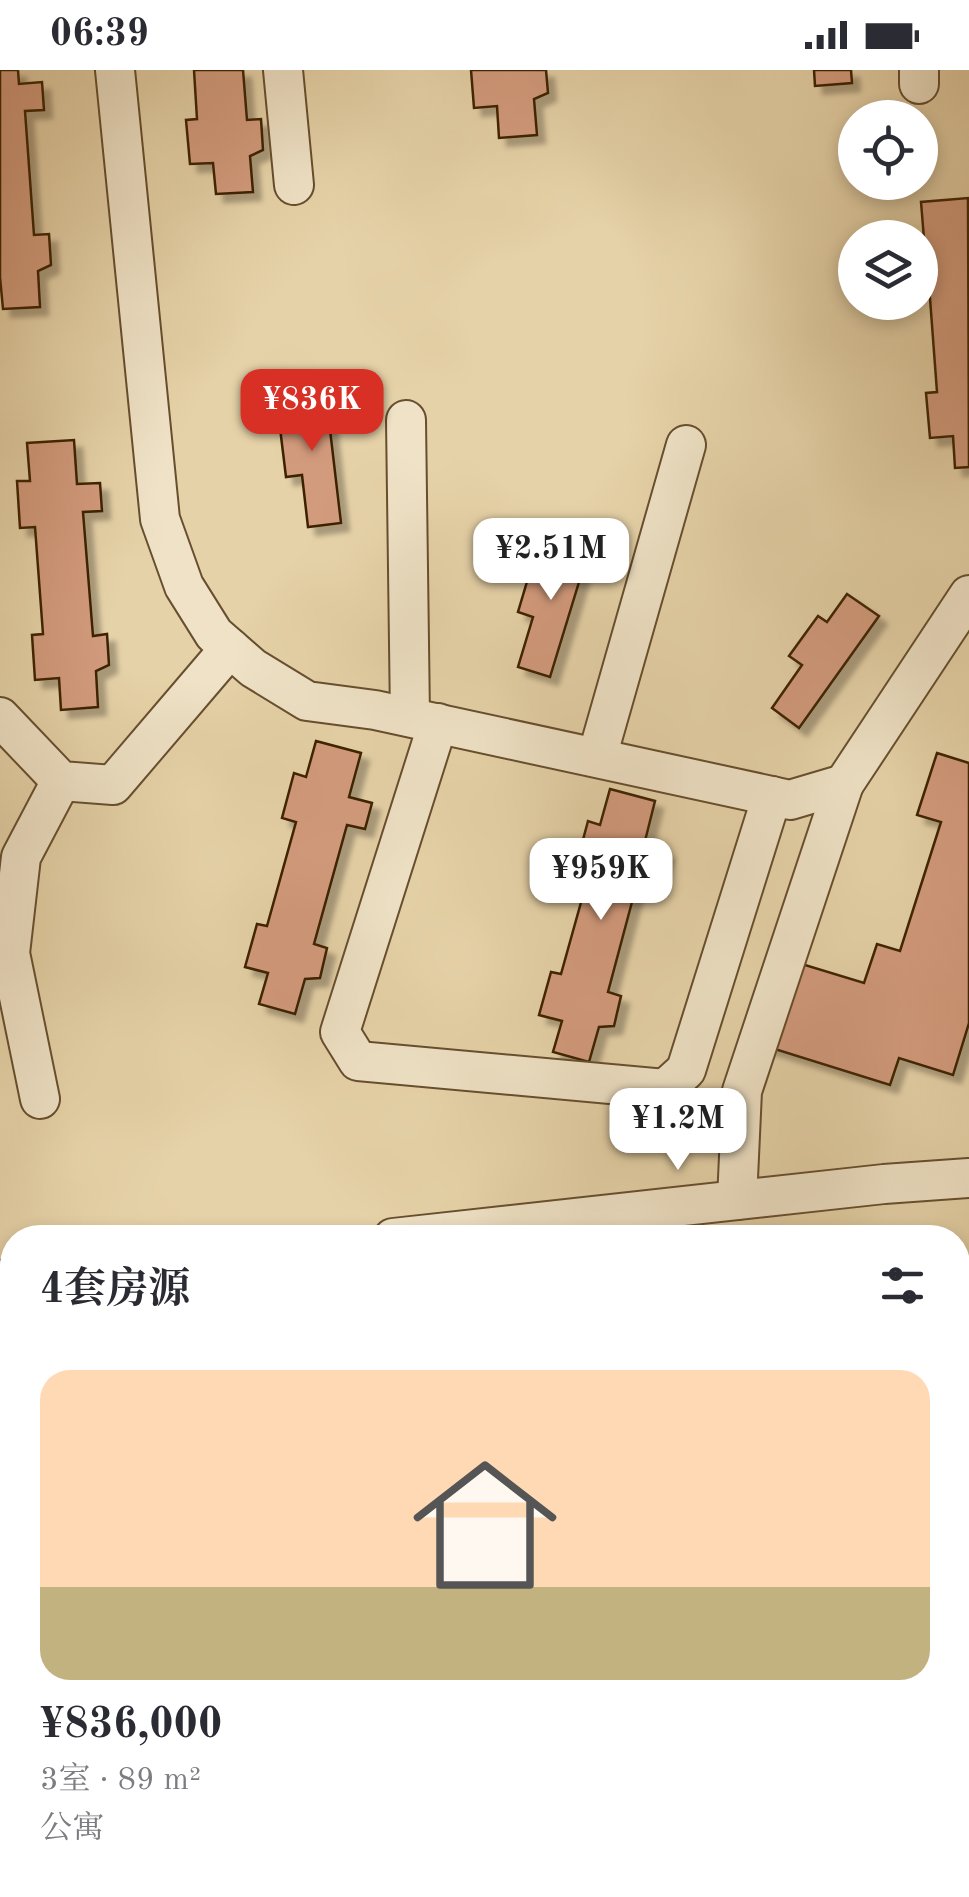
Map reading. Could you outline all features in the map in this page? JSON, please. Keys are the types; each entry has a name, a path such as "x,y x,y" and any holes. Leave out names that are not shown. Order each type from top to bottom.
{"street":[{"path":"115,70 160,519 184,586 214,634 253,668 308,701 424,720 790,800 844,784"},
{"path":"283,70 294,186"},
{"path":"406,420 424,720 340,1032 358,1061 664,1089 686,1070 772,796"},
{"path":"597,756 686,445"},
{"path":"737,1200 742,1091 844,784 953,652 969,595"},
{"path":"0,717 61,781 113,784 230,648"},
{"path":"40,1098 10,953 21,857 61,781"},
{"path":"510,1225 969,1178"}],"building":[{"path":"0,70 18,70 19,84 42,82 44,110 25,111 34,235 49,234 51,265 38,271 40,307 3,309"},
{"path":"194,70 243,70 247,120 261,119 263,150 250,156 253,192 216,194 213,163 190,164 186,120 197,119"},
{"path":"471,70 546,70 548,93 534,99 537,135 499,138 497,106 474,108"},
{"path":"814,70 851,70 852,83 815,86"},
{"path":"968,198 969,467 955,468 953,436 930,438 926,393 937,392 932,320 938,320 938,220 922,220 921,202"},
{"path":"325,387 341,523 308,527 302,475 286,477 280,428 291,426 287,391"},
{"path":"74,440 77,484 100,483 102,511 83,512 93,636 107,634 109,665 96,671 98,707 61,710 59,678 35,680 32,635 43,634 35,527 20,528 17,481 30,481 27,443"},
{"path":"554,535 590,546 550,677 518,667 533,617 518,612 532,565 543,569"},
{"path":"847,594 879,616 799,728 772,708 802,665 789,656 818,616 827,622"},
{"path":"316,741 361,753 349,797 372,803 365,829 347,825 314,944 327,948 320,978 305,979 295,1014 259,1004 268,973 245,967 257,924 267,926 296,822 282,818 294,773 306,777"},
{"path":"937,753 969,763 969,1023 953,1075 899,1058 890,1085 765,1046 792,961 864,983 877,944 900,951 941,822 917,815"},
{"path":"610,789 655,801 644,845 666,851 659,878 640,872 608,992 621,996 614,1026 599,1027 589,1062 553,1052 562,1021 539,1015 551,972 561,974 590,870 576,866 588,821 600,825"}]}
